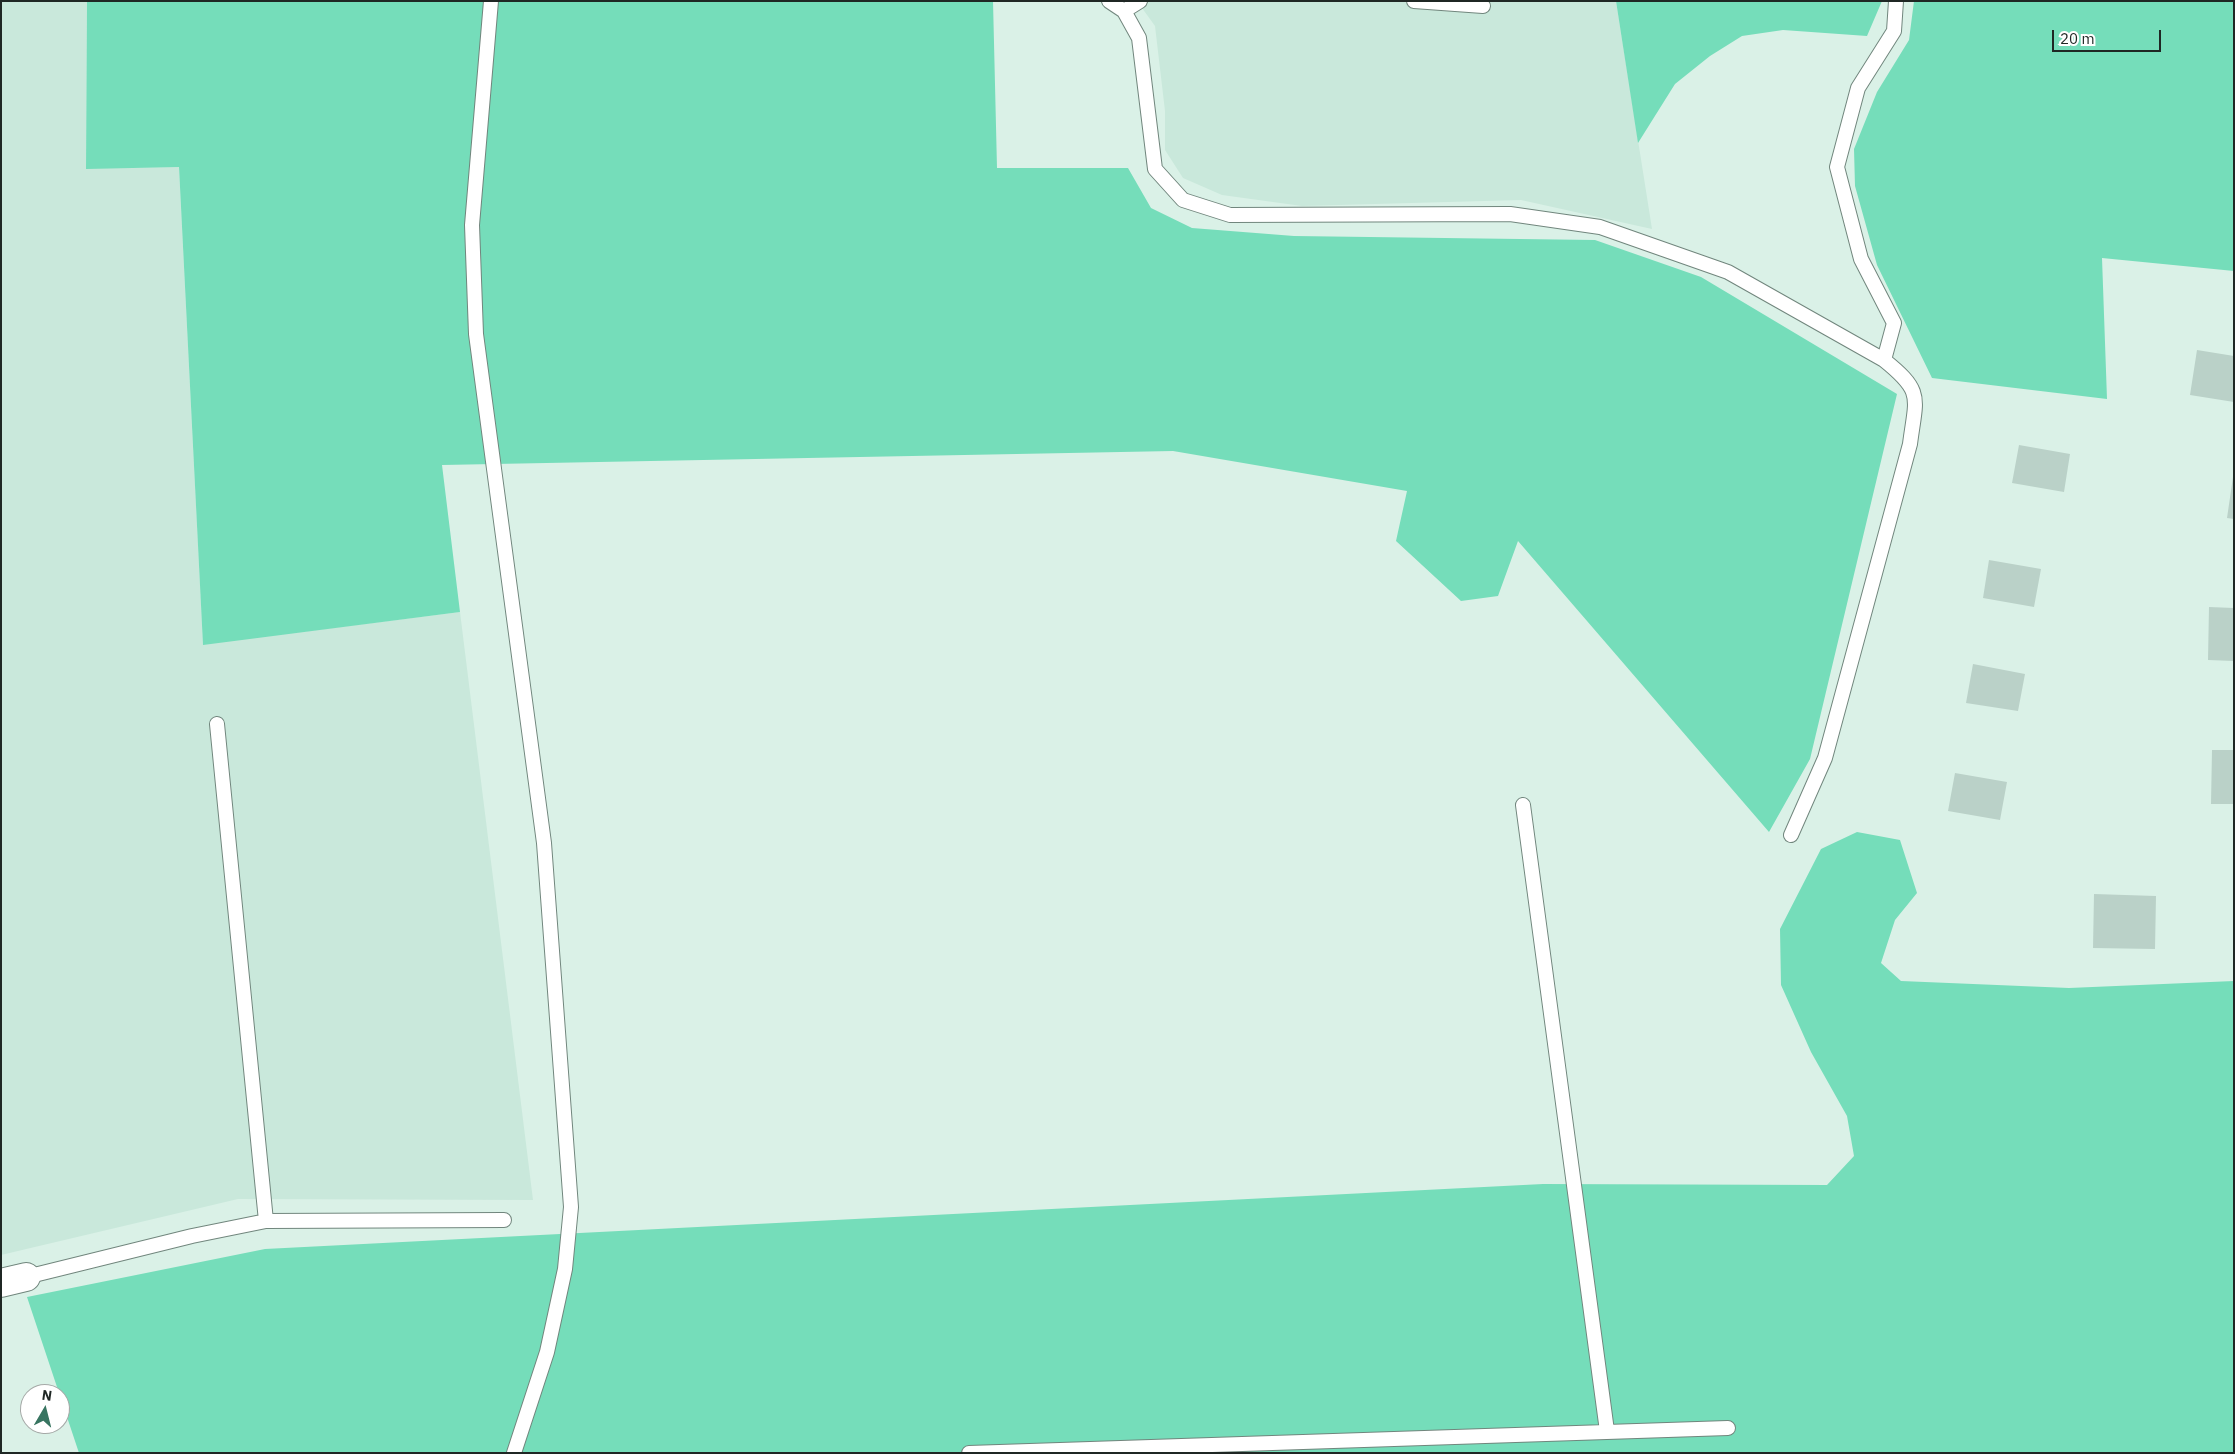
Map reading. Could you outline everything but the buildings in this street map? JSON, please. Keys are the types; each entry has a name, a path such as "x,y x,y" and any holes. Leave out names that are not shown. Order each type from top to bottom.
{"lane":[{"path":"491,1 472,225 476,334 544,843 572,1207 565,1269 547,1352 514,1453"},
{"path":"1109,1 1124,11 1139,38 1155,169 1183,200 1230,215 1510,214 1600,227 1728,272 1884,360 1906,377 1916,398 1910,444 1825,758 1791,836"},
{"path":"1124,11 1140,1"},
{"path":"1414,1 1483,6"},
{"path":"1884,360 1894,323 1861,259 1837,167 1858,88 1894,31 1896,1"},
{"path":"217,724 266,1221"},
{"path":"1523,805 1607,1432"},
{"path":"14,1280 192,1236 266,1221 504,1220"},
{"path":"969,1453 1728,1428"}],"shaded area":[{"path":"1,1 87,1 86,168 179,167 203,644 460,612 533,1200 238,1199 1,1255"},
{"path":"1137,1 1616,1 1652,229 1521,200 1302,206 1222,195 1183,178 1165,150 1165,111 1155,26"}],"green space":[{"path":"87,1 993,1 997,168 1128,168 1151,208 1192,228 1294,236 1595,240 1701,277 1897,394 1810,759 1769,832 1518,541 1498,596 1461,601 1396,541 1407,491 1173,451 442,465 460,612 203,645 179,167 86,169"},
{"path":"1616,1 1882,1 1867,36 1783,30 1742,36 1710,56 1675,84 1638,143"},
{"path":"1914,1 2234,1 2234,271 2102,258 2107,399 1932,378 1877,265 1855,186 1854,149 1877,92 1909,40"},
{"path":"1857,832 1900,840 1917,893 1895,920 1881,963 1901,981 2069,988 2234,981 2234,1453 79,1453 70,1426 70,1384 56,1384 27,1297 265,1249 1543,1184 1827,1185 1854,1156 1847,1116 1811,1052 1781,985 1780,929 1821,849"}]}
